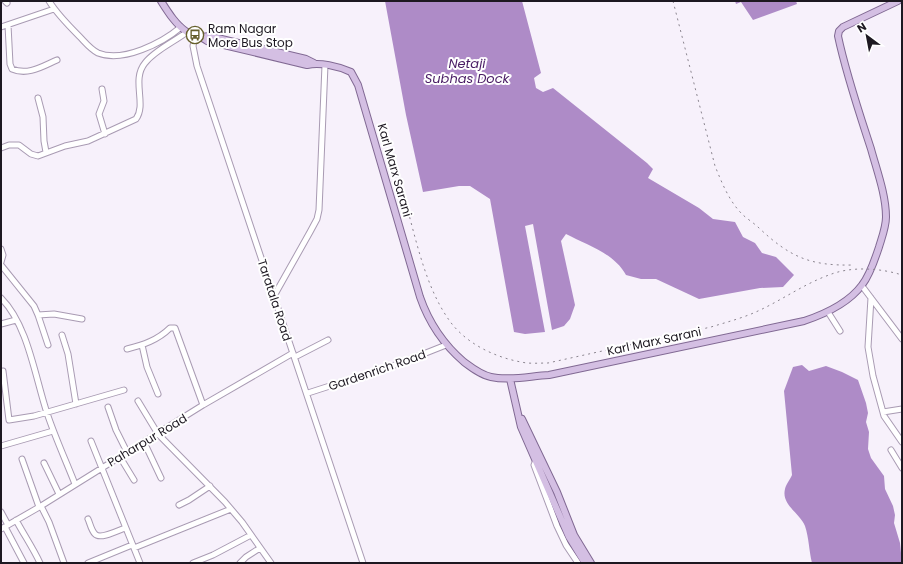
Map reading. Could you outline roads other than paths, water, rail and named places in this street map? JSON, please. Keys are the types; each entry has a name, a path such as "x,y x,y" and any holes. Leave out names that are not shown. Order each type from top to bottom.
{"main road":[{"name":"Karl Marx Sarani","path":"161,1 181,27 187,32 195,36 202,37 207,41 307,65 314,63 325,65 347,70 354,74 420,297 430,321 446,345 477,372 490,377 510,379 549,375 804,321 828,312 844,302 862,286 876,258 886,225 886,210 878,172 838,36 842,27 898,1"},
{"path":"510,379 519,415 525,425 554,494 574,535 591,563"},
{"path":"554,494 569,538 585,563"}],"street":[{"path":"49,1 54,9 87,45 97,52 106,55 124,54 150,47 172,35 181,27"},
{"path":"1,27 54,9"},
{"path":"8,25 10,64 12,69 24,72 57,60"},
{"path":"1,148 19,145 35,156 88,141 136,119 140,108 138,89 141,68 151,56 187,32"},
{"name":"Taratala Road","path":"195,36 194,54 197,66 364,563"},
{"path":"274,296 317,219 319,210 325,65"},
{"path":"102,89 104,101 99,114 105,134"},
{"path":"38,98 43,117 46,152"},
{"path":"1,249 3,255 1,262"},
{"path":"1,265 34,306 48,345"},
{"path":"862,286 902,339"},
{"path":"1,298 11,309 16,320 35,370 53,431 75,484"},
{"path":"871,298 868,347 873,376 883,412 888,423 902,442"},
{"path":"828,312 840,331"},
{"path":"38,315 48,313 82,319"},
{"path":"1,324 16,320"},
{"path":"127,349 142,345 162,336 170,328 175,328 203,406"},
{"path":"62,335 68,354 76,404"},
{"name":"Paharpur Road","path":"5,527 203,406 294,355 328,340"},
{"path":"142,345 147,367 158,394"},
{"name":"Gardenrich Road","path":"308,394 398,364 446,345"},
{"path":"3,371 9,420 34,416 124,390"},
{"path":"138,401 158,434 231,509 271,563"},
{"path":"108,407 116,430 127,452"},
{"path":"883,412 902,408"},
{"path":"1,446 53,431"},
{"path":"91,441 140,563"},
{"path":"144,442 153,458 161,478"},
{"path":"891,450 902,468"},
{"path":"120,457 134,480"},
{"path":"22,459 40,507 49,522 64,563"},
{"path":"539,459 534,465 549,508 566,545 578,563"},
{"path":"44,463 60,494"},
{"path":"179,504 189,500 210,486"},
{"path":"88,563 96,562 133,546 231,509"},
{"path":"1,512 5,527 24,563"},
{"path":"88,519 95,534 98,536 107,535 125,528"},
{"path":"16,520 40,563"},
{"path":"193,563 213,555 251,535"},
{"path":"240,563 260,548"}],"water":[{"name":"Netaji Subhas Dock","path":"385,1 522,1 541,73 534,78 536,88 543,92 553,88 647,163 653,169 648,178 699,208 713,219 735,222 743,237 755,243 762,253 776,257 794,275 783,287 760,288 699,299 656,279 641,279 626,275 621,267 607,255 566,234 561,241 575,305 570,319 564,326 552,330 533,224 525,226 545,332 525,334 514,332 490,199 470,186 459,186 423,192 406,115"},
{"path":"735,1 796,1 797,4 753,20 741,2 736,4"},
{"path":"802,365 809,371 826,366 858,380 868,413 866,422 869,432 868,449 871,458 884,476 885,489 893,506 895,515 894,523 900,543 902,563 812,563 805,526 803,521 788,504 785,495 786,487 792,475 784,391 793,367"}],"railway":[{"path":"673,1 715,166 726,192 737,209 770,238 791,253 802,258 825,264 853,265"},
{"path":"405,200 427,277 441,307 449,320 463,336 481,348 501,357 524,363 548,363 711,327 735,320 767,307 811,283 838,272 866,269 902,275"}],"place":[{"name":"Ram Nagar More Bus Stop","path":"195,35"}]}
